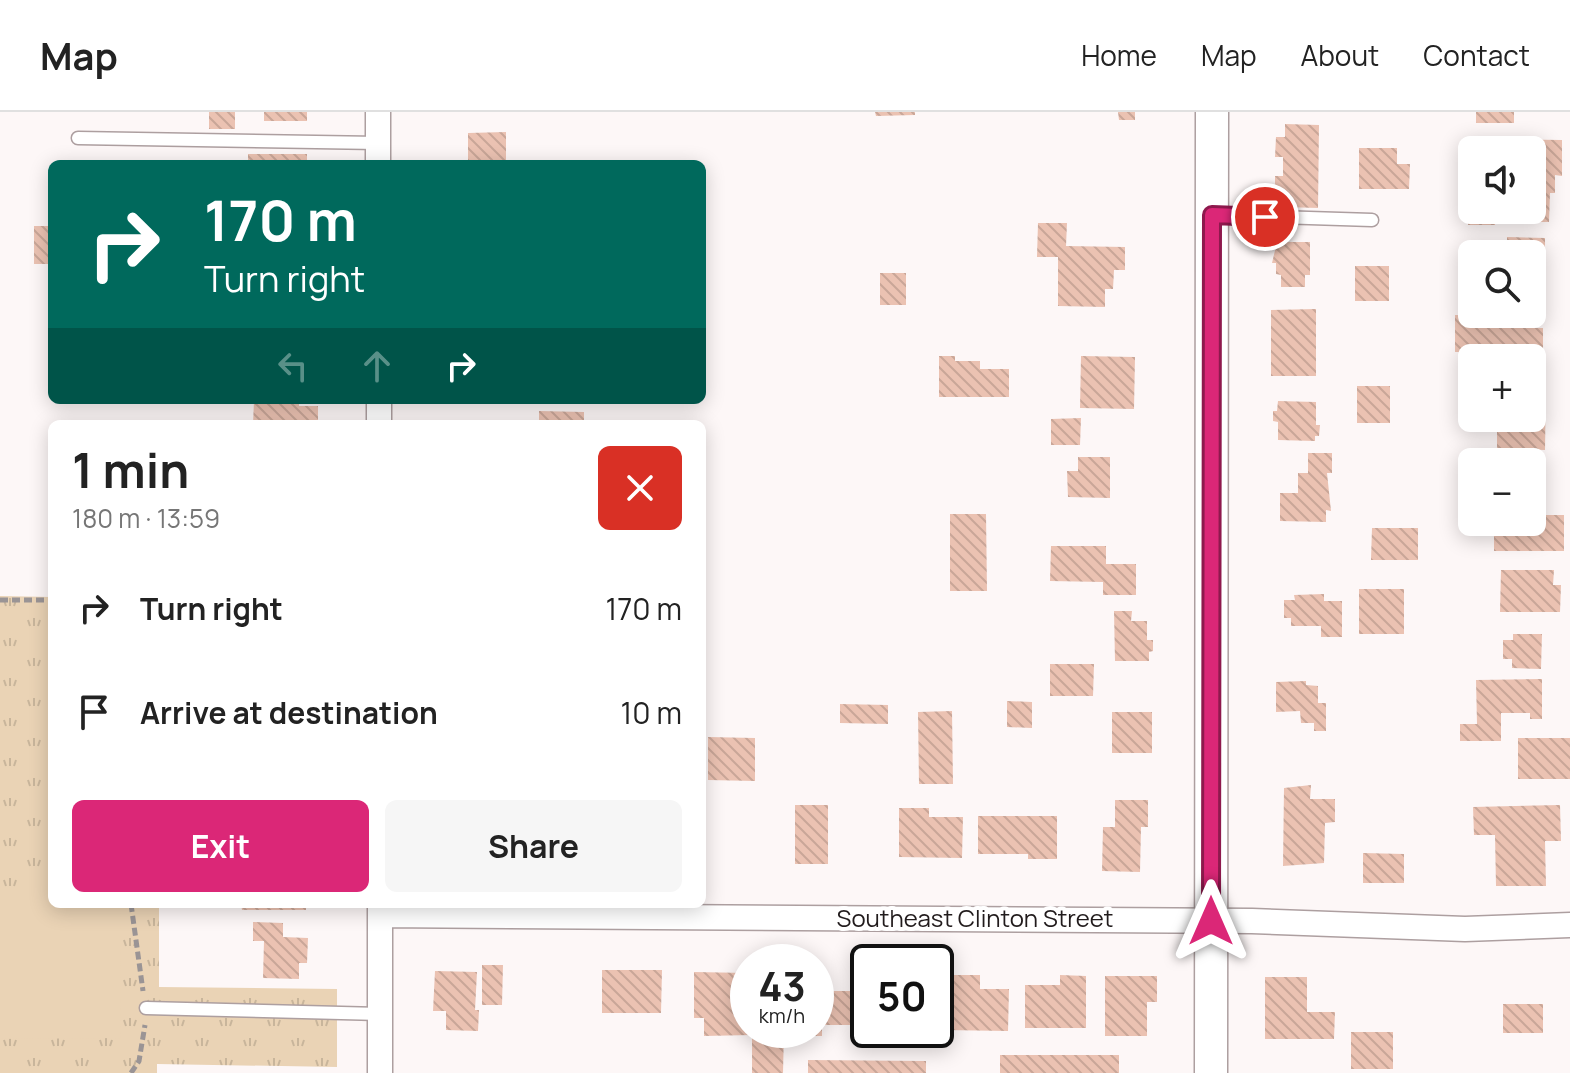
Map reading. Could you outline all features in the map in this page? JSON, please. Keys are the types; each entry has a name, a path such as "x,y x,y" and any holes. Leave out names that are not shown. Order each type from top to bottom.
{"main road":[{"path":"1211,1073 1212,112"}],"street":[{"path":"378,112 378,154"},
{"path":"380,909 380,1073"},
{"name":"Southeast Clinton Street","path":"380,909 1211,921 1465,929 1570,925"}],"lane":[{"path":"78,138 378,154"},
{"path":"1212,215 1372,220"},
{"path":"146,1008 380,1014"}],"path":[{"path":"0,600 48,600"}],"green space":[{"path":"0,596 48,597 48,908 159,908 159,987 337,989 337,1067 157,1064 157,1073 0,1073"},
{"path":"0,898 48,898 48,908 120,908 121,1038 0,1039"}],"building":[{"path":"209,112 235,112 235,129 209,129"},
{"path":"264,112 307,112 307,121 264,121"},
{"path":"875,112 915,112 915,115 876,116"},
{"path":"1118,112 1135,112 1135,120 1119,120"},
{"path":"1476,112 1514,112 1514,123 1476,123"},
{"path":"1285,124 1319,125 1318,208 1283,207 1283,196 1275,196 1275,176 1283,176 1283,157 1275,157 1276,137 1285,137"},
{"path":"506,132 506,160 468,160 468,133"},
{"path":"1546,140 1562,140 1562,176 1555,175 1555,193 1550,193 1549,222 1546,222"},
{"path":"1359,148 1397,148 1397,164 1410,164 1409,189 1359,189"},
{"path":"248,154 307,154 307,160 248,160"},
{"path":"1038,223 1067,223 1066,246 1125,247 1125,270 1114,270 1113,289 1105,289 1105,307 1058,306 1058,257 1037,257"},
{"path":"34,226 48,226 48,264 34,264"},
{"path":"1507,237 1545,238 1545,240 1507,240"},
{"path":"1277,242 1310,242 1310,275 1305,275 1305,287 1281,287 1281,275 1276,274 1276,263 1272,263"},
{"path":"1355,266 1389,266 1389,301 1355,301"},
{"path":"880,273 906,273 906,305 880,305"},
{"path":"1316,309 1316,376 1271,376 1271,310"},
{"path":"1455,315 1458,315 1458,328 1543,328 1543,344 1458,344 1458,352 1455,352"},
{"path":"939,356 955,356 955,361 980,361 980,369 1009,369 1009,397 939,397"},
{"path":"1081,356 1135,357 1134,409 1080,408"},
{"path":"1357,386 1390,386 1390,423 1357,423"},
{"path":"1278,401 1316,402 1316,425 1320,425 1315,441 1278,440 1278,422 1273,421 1273,411 1277,411"},
{"path":"254,404 318,406 318,420 253,420"},
{"path":"539,411 584,412 584,420 539,420"},
{"path":"1081,418 1080,445 1051,445 1051,419"},
{"path":"1497,432 1545,432 1545,448 1497,448"},
{"path":"1308,453 1332,453 1332,473 1327,473 1331,511 1326,510 1326,522 1280,521 1280,493 1298,493 1298,473 1308,473"},
{"path":"1078,457 1110,457 1110,498 1068,497 1067,471 1078,471"},
{"path":"950,514 986,514 987,591 950,591"},
{"path":"1546,515 1564,515 1564,551 1494,551 1494,536 1546,536"},
{"path":"1372,528 1418,528 1418,560 1371,560"},
{"path":"1051,546 1106,546 1106,564 1136,564 1136,595 1103,595 1103,582 1050,581"},
{"path":"1501,570 1554,570 1553,585 1561,585 1560,612 1500,612"},
{"path":"1359,589 1404,589 1404,634 1359,634"},
{"path":"1324,594 1324,601 1342,601 1342,637 1321,637 1321,626 1291,626 1291,618 1284,618 1284,600 1295,600 1294,595"},
{"path":"1114,611 1132,611 1131,621 1147,621 1147,640 1153,640 1149,661 1115,661"},
{"path":"1513,634 1542,634 1541,669 1512,668 1512,659 1503,659 1503,640 1513,640"},
{"path":"1050,664 1094,664 1093,696 1050,696"},
{"path":"1542,679 1542,719 1530,719 1530,713 1501,713 1501,741 1460,741 1460,724 1477,724 1476,680"},
{"path":"1306,681 1306,685 1318,686 1318,703 1326,703 1326,731 1314,731 1314,723 1301,723 1300,711 1276,712 1276,682"},
{"path":"1007,701 1032,702 1032,728 1007,727"},
{"path":"840,704 888,705 888,724 840,723"},
{"path":"952,711 953,784 919,784 918,712"},
{"path":"1112,712 1152,712 1152,753 1112,753"},
{"path":"708,737 755,738 755,781 708,780"},
{"path":"1518,738 1570,738 1570,779 1518,779"},
{"path":"1311,785 1310,799 1335,799 1335,822 1325,823 1324,863 1283,866 1284,788"},
{"path":"1115,800 1148,800 1148,827 1141,827 1140,872 1102,871 1103,827 1115,827"},
{"path":"795,805 828,805 828,864 795,864"},
{"path":"1560,805 1561,841 1545,841 1546,886 1496,886 1495,835 1474,835 1473,807"},
{"path":"899,808 929,808 929,817 963,817 962,858 899,857"},
{"path":"978,816 1057,816 1057,859 1028,859 1028,854 978,854"},
{"path":"1363,853 1404,854 1404,883 1363,883"},
{"path":"242,908 306,908 306,910"},
{"path":"253,922 283,923 283,937 308,938 307,963 299,963 299,979 263,978 264,941 253,941"},
{"path":"482,965 503,965 502,1005 482,1005"},
{"path":"602,970 662,970 661,1013 602,1013"},
{"path":"435,971 477,972 475,1010 479,1010 478,1031 446,1030 446,1011 433,1011"},
{"path":"694,972 730,973 730,1035 704,1036 704,1018 694,1018"},
{"path":"954,975 980,975 980,989 1009,989 1008,1031 954,1030"},
{"path":"1060,975 1086,976 1086,1028 1025,1028 1025,985 1060,985"},
{"path":"1105,976 1157,976 1157,1002 1147,1002 1147,1036 1105,1036"},
{"path":"1265,977 1307,977 1307,1012 1335,1012 1334,1039 1265,1039"},
{"path":"834,991 850,991 850,1025 834,1025"},
{"path":"1503,1004 1543,1004 1543,1033 1503,1033"},
{"path":"1351,1032 1393,1032 1393,1069 1351,1069"},
{"path":"752,1048 784,1048 783,1073 752,1073"},
{"path":"1000,1055 1119,1055 1119,1073 1000,1073"},
{"path":"808,1060 926,1061 926,1073 808,1073"}],"route":[{"path":"1211,921 1212,215 1265,217"}]}
